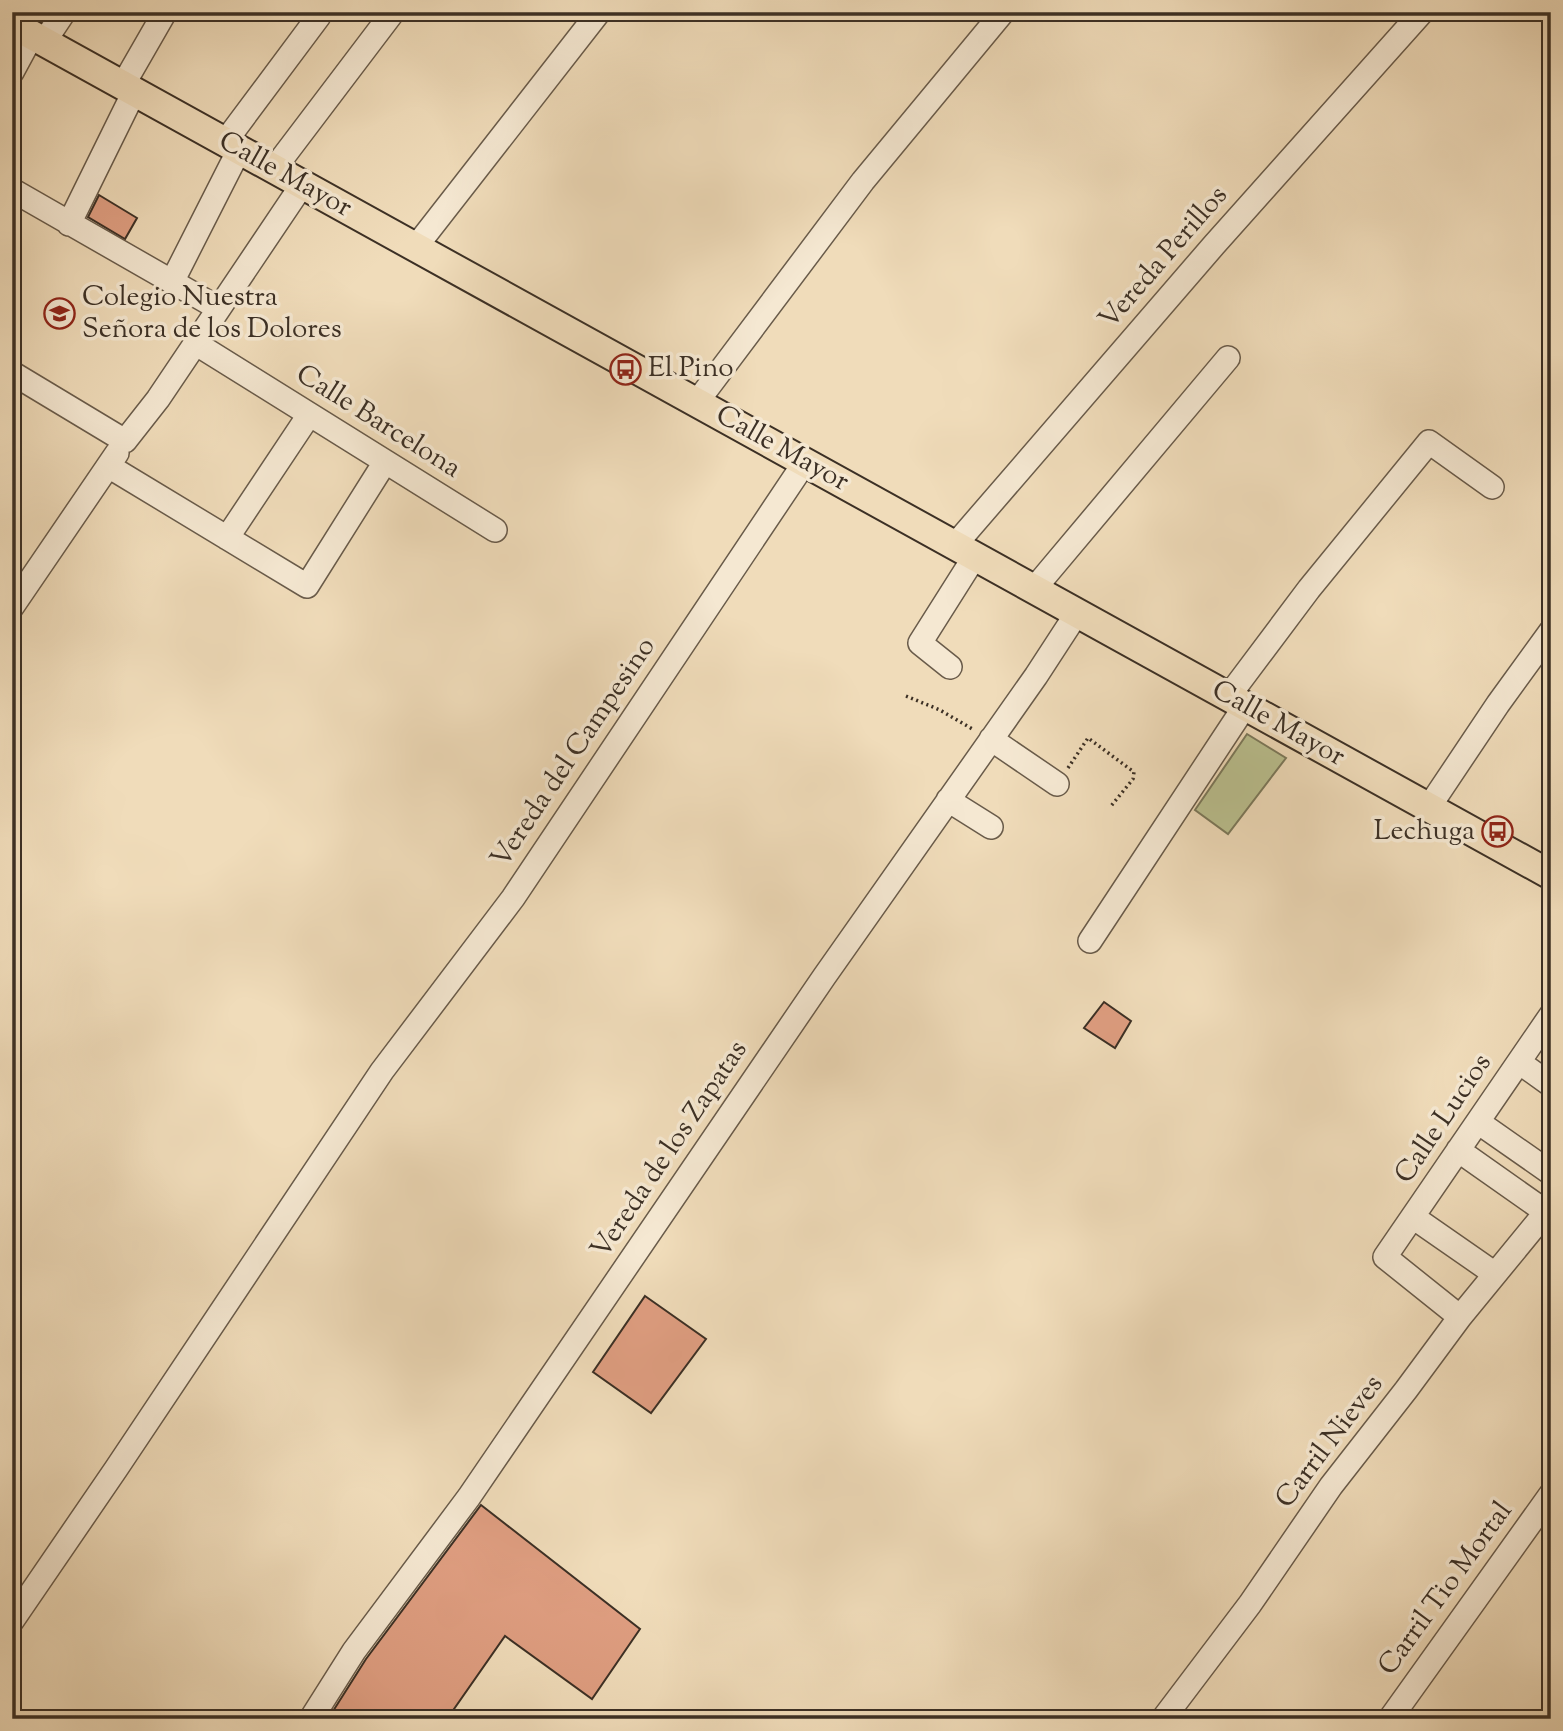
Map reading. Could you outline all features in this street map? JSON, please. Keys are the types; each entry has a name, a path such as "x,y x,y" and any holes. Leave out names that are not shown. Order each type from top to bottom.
{"main road":[{"name":"Calle Mayor","path":"29,34 1551,875"}],"street":[{"path":"12,72 29,34 64,12"},
{"path":"69,223 128,89 166,12"},
{"path":"274,169 393,12"},
{"path":"415,248 600,12"},
{"path":"697,402 863,181 1003,12"},
{"name":"Vereda Perillos","path":"950,667 920,643 965,551 1205,256 1422,12"},
{"path":"172,282 232,146 319,16"},
{"path":"12,607 110,467 125,441 158,399 302,185"},
{"path":"12,190 218,308"},
{"name":"Calle Barcelona","path":"195,343 495,530"},
{"path":"1034,589 1228,358"},
{"path":"12,373 125,441"},
{"path":"227,538 309,415"},
{"path":"1090,941 1309,589 1429,442 1492,487"},
{"path":"110,467 307,586 385,462"},
{"name":"Vereda del Campesino","path":"12,1621 383,1071 513,898 805,463"},
{"name":"Vereda de los Zapatas","path":"312,1719 354,1651 469,1497 824,977 1077,613"},
{"path":"1429,807 1497,704 1551,631"},
{"path":"991,739 1057,784"},
{"path":"948,800 991,827"},
{"name":"Calle Lucios","path":"1460,1317 1385,1257 1550,1018"},
{"path":"1519,1062 1551,1085"},
{"path":"1478,1122 1551,1173"},
{"path":"1458,1150 1549,1209"},
{"name":"Carril Nieves","path":"1163,1719 1251,1604 1331,1486 1460,1317 1549,1209"},
{"path":"1413,1217 1495,1274"},
{"name":"Carril Tio Mortal","path":"1390,1719 1551,1494"}],"path":[{"path":"906,696 940,710 991,739"},
{"path":"1057,784 1088,738 1134,772 1133,779 1111,806"}],"green space":[{"path":"1247,734 1286,758 1228,834 1195,810"}],"building":[{"path":"99,195 137,218 125,239 88,217"},
{"path":"1104,1002 1131,1021 1115,1048 1084,1028"},
{"path":"645,1296 706,1339 651,1413 593,1372"},
{"path":"481,1505 640,1629 592,1699 505,1636 447,1719 328,1719 366,1659"}],"place":[{"name":"Colegio Nuestra Señora de los Dolores","path":"59,314"},
{"name":"El Pino","path":"625,369"},
{"name":"Lechuga","path":"1498,832"}]}
